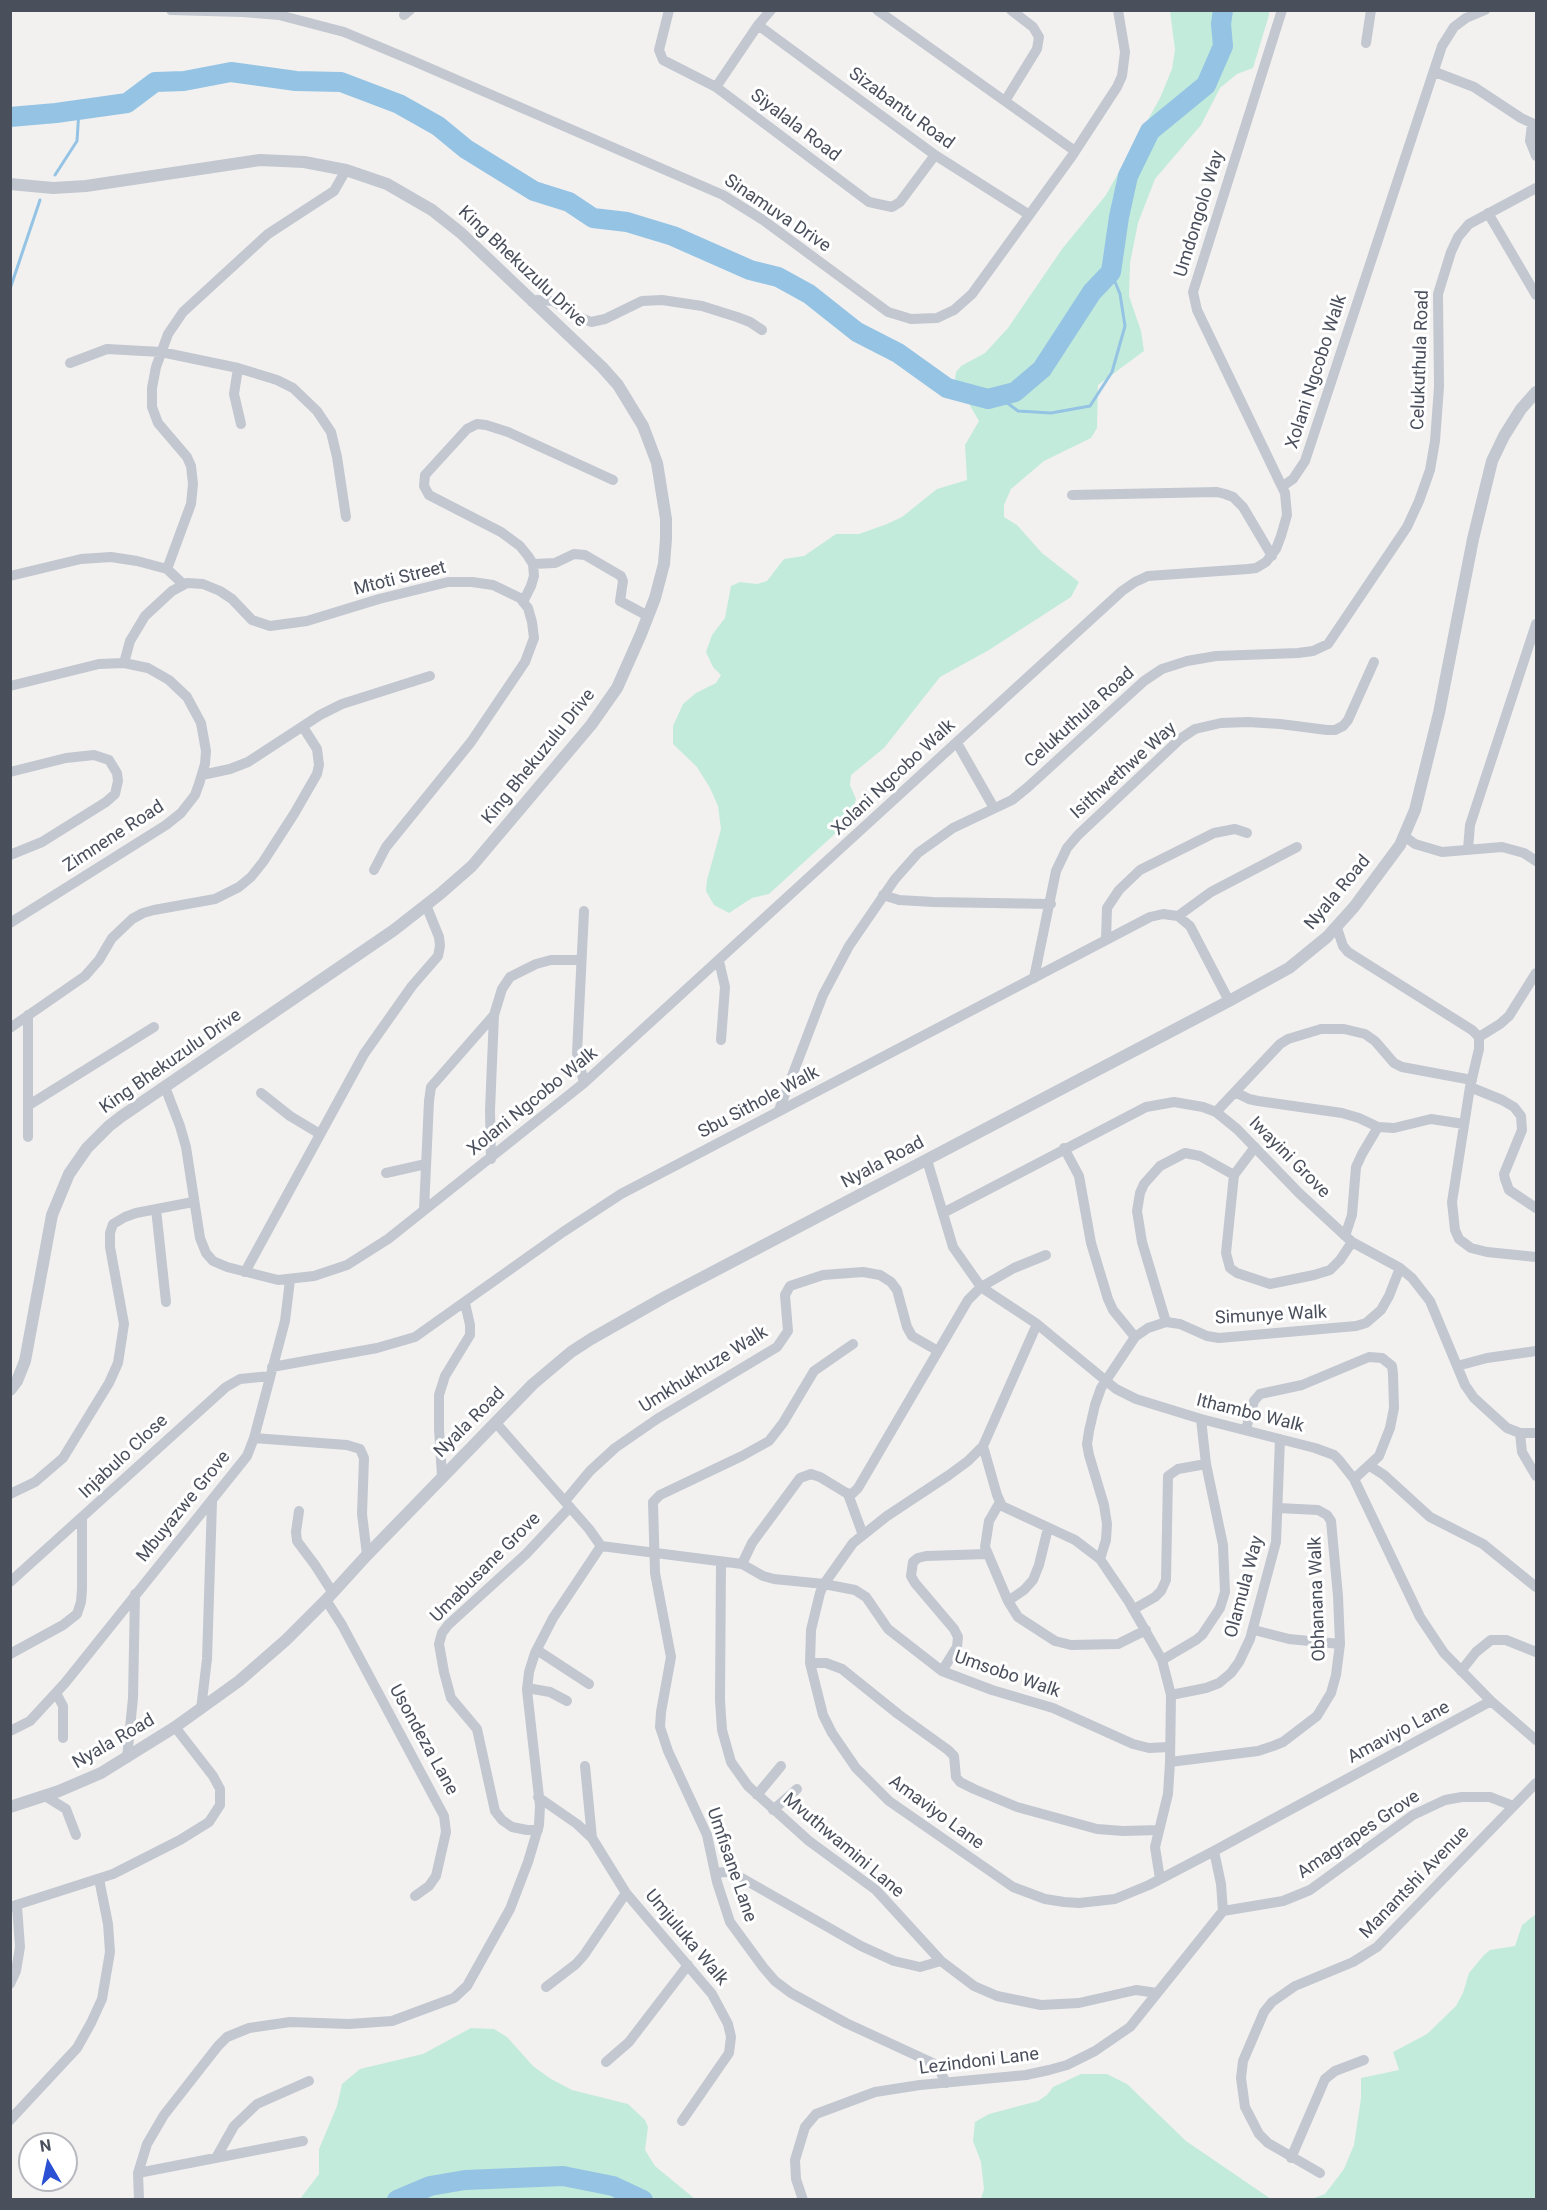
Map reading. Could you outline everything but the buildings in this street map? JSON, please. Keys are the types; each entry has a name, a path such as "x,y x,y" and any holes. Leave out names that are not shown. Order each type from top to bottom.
{"street":[{"name":"Sinamuva Drive","path":"171,10 279,15 344,32 723,195 763,220 888,312 911,319 937,318 954,310 972,294 1118,87 1125,52 1118,10"},
{"name":"Siyalala Road","path":"669,10 659,50 661,57 716,87 869,202 892,207 900,202 935,154"},
{"path":"877,10 1075,151"},
{"path":"1005,101 1037,49 1039,37 1033,27 1011,10"},
{"name":"Umdongolo Way","path":"1282,10 1193,296 1197,309 1283,486"},
{"path":"1366,43 1371,10"},
{"name":"Xolani Ngcobo Walk","path":"1283,486 1293,478 1305,461 1442,46 1454,27 1466,18 1485,10"},
{"path":"716,87 766,12"},
{"name":"Sizabantu Road","path":"758,25 935,154 1028,214"},
{"path":"1435,72 1474,87 1534,125 1530,141 1536,156"},
{"name":"King Bhekuzulu Drive","path":"10,184 53,188 86,186 260,160 304,162 346,170 387,184 439,215 602,367 612,379 635,413 650,444 662,484 666,539 660,582 617,688 607,704 483,854 458,879 426,905 116,1121 77,1161 61,1188 49,1228 25,1361 17,1381 10,1390"},
{"path":"167,569 191,504 193,484 191,466 187,457 158,423 152,407 152,388 161,352 172,325 183,312 268,234 334,191 346,170"},
{"name":"Celukuthula Road","path":"779,1110 823,994 849,946 883,896 918,853 952,828 1011,800 1144,681 1162,669 1187,661 1216,656 1298,653 1313,651 1328,644 1407,527 1430,470 1435,441 1439,387 1437,303 1441,278 1458,237 1469,224 1536,188"},
{"path":"1488,213 1536,295"},
{"path":"532,302 553,301 591,322 605,319 642,301 662,300 702,306 750,322 762,330"},
{"path":"70,363 107,349 161,352 238,368 277,380 293,388 304,396 324,419 334,443 346,517"},
{"path":"238,368 234,394 237,413 242,424"},
{"name":"Nyala Road","path":"10,1807 84,1781 127,1758 176,1727 239,1681 330,1597 442,1476 496,1424 533,1384 591,1339 665,1297 1289,968 1337,928 1374,881 1404,836 1421,791 1477,520 1492,461 1503,436 1536,392"},
{"path":"374,870 386,847 471,742 525,663 534,638 532,622 524,603 531,586 533,564 520,546 501,532 432,497 425,490 425,474 467,429 477,424 486,424 613,480"},
{"path":"1272,556 1287,516 1283,486"},
{"path":"1071,495 1216,492 1226,494 1233,497 1243,507 1272,556"},
{"path":"533,564 555,563 574,554 585,555 621,576 623,581 620,601 648,616"},
{"name":"Xolani Ngcobo Walk","path":"165,1087 186,1147 200,1238 206,1253 213,1261 278,1280 322,1274 347,1265 380,1245 584,1083 1122,591 1148,576 1256,568 1272,556"},
{"path":"10,576 57,564 98,557 131,560 167,569 183,584 161,601 139,624 130,640 124,663"},
{"name":"Mtoti Street","path":"183,584 197,583 220,591 232,599 252,620 270,626 307,621 390,596 448,582 493,585 505,589 524,603"},
{"path":"1468,849 1470,825 1536,624"},
{"name":"Isithwethwe Way","path":"1034,978 1056,871 1067,848 1180,739 1195,729 1221,723 1280,724 1318,730 1335,730 1348,720 1374,662"},
{"name":"Zimnene Road","path":"10,686 99,664 124,663 142,667 159,674 179,688 190,702 201,723 206,751 202,775 195,795 166,825 10,923"},
{"path":"202,775 239,766 342,704 430,676"},
{"path":"10,1028 85,976 99,960 112,938 132,919 154,910 215,899 240,887 250,877 263,862 317,774 319,765 317,749 303,727"},
{"path":"957,743 994,808"},
{"path":"10,772 66,758 94,755 109,760 117,773 118,781 115,794 106,802 42,842 10,855"},
{"path":"1106,939 1107,908 1119,890 1140,870 1214,833 1235,830 1247,832"},
{"path":"1404,836 1415,844 1442,852 1502,847 1524,853 1536,861"},
{"path":"1229,1001 1190,926 1178,916 1211,892 1297,847"},
{"path":"883,896 899,900 933,902 1051,904"},
{"path":"245,1272 364,1054 393,1011 438,956 439,937 426,905"},
{"path":"584,911 577,1053 584,1083"},
{"name":"Sbu Sithole Walk","path":"271,1371 404,1341 428,1329 598,1208 779,1110 1106,939 1150,917 1164,914 1178,916"},
{"path":"1337,928 1343,946 1348,952 1472,1030 1479,1037 1479,1049 1452,1202 1455,1230 1460,1239 1471,1248 1536,1257"},
{"path":"490,1159 494,1015 505,984 517,972 536,964 551,960 581,960"},
{"path":"719,961 724,987 721,1040"},
{"path":"1479,1037 1509,1016 1536,973"},
{"path":"28,1015 28,1137"},
{"path":"424,1209 431,1088 494,1015"},
{"path":"29,1105 154,1027"},
{"path":"1216,1112 1280,1044 1305,1033 1333,1028 1365,1034 1402,1068 1471,1084 1514,1107 1521,1116 1522,1130 1504,1174 1505,1179 1509,1190 1536,1208"},
{"path":"1235,1092 1258,1101 1342,1113 1378,1127 1394,1128 1434,1119 1464,1124"},
{"path":"261,1093 290,1116 320,1134"},
{"name":"Iwayini Grove","path":"943,1213 1146,1107 1163,1102 1184,1102 1216,1112 1237,1129 1299,1193 1349,1239 1400,1268 1412,1278 1426,1293 1465,1385 1474,1398 1507,1428 1521,1433"},
{"path":"1255,1147 1234,1175 1226,1253 1230,1268 1237,1273 1270,1284 1330,1270 1340,1260 1349,1239 1356,1167 1378,1127"},
{"path":"1064,1148 1079,1176 1091,1243 1108,1299 1113,1310 1134,1337"},
{"path":"1100,1559 1106,1540 1107,1524 1087,1444 1097,1396 1134,1337 1148,1328 1166,1322 1142,1242 1137,1211 1140,1193 1148,1179 1160,1166 1185,1153 1200,1155 1234,1175"},
{"name":"Ithambo Walk","path":"927,1160 953,1247 981,1287 1037,1324 1116,1389 1136,1399 1201,1419 1280,1438 1334,1455 1354,1479 1420,1617 1444,1653 1491,1701 1536,1740"},
{"path":"386,1173 426,1164"},
{"path":"10,1494 35,1482 63,1458 114,1374 122,1350 124,1324 112,1257 110,1230 113,1224 124,1217 193,1202"},
{"path":"156,1209 166,1302"},
{"path":"848,1494 858,1488 968,1300 981,1287 1014,1268 1046,1255"},
{"name":"Simunye Walk","path":"1166,1322 1180,1324 1208,1336 1219,1338 1356,1326 1366,1323 1381,1310 1400,1268"},
{"name":"Umkhukhuze Walk","path":"568,1504 590,1471 615,1448 657,1419 777,1347 788,1331 784,1295 790,1286 823,1275 863,1272 880,1275 891,1282 897,1290 912,1336 938,1351"},
{"name":"Mbuyazwe Grove","path":"10,1731 30,1721 56,1693 241,1466 254,1438 285,1321 290,1280"},
{"path":"442,1476 439,1395 446,1376 470,1335 465,1303"},
{"name":"Amaviyo Lane","path":"1037,1324 983,1446 959,1468 887,1516 863,1535 843,1555 824,1584 811,1630 810,1663 823,1715 832,1733 856,1768 871,1785 916,1822 1013,1887 1045,1899 1088,1902 1116,1899 1214,1851 1491,1701"},
{"name":"Umfisane Lane","path":"853,1344 814,1371 783,1423 769,1441 655,1499 652,1505 655,1573 671,1657 660,1728 668,1751 707,1835 715,1873 730,1922 743,1942 775,1981 791,1993 846,2023 937,2065 945,2083"},
{"path":"1457,1366 1487,1358 1536,1351"},
{"path":"1246,1429 1254,1401 1260,1394 1302,1385 1369,1357 1382,1358 1392,1366 1394,1408 1385,1443 1379,1456 1354,1479"},
{"name":"Injabulo Close","path":"10,1582 226,1387 240,1379 271,1371"},
{"path":"1162,1660 1202,1635 1220,1608 1225,1592 1223,1545 1206,1464 1201,1419"},
{"path":"496,1424 589,1528 601,1546 742,1564 752,1543 800,1479 811,1474 848,1494 863,1535"},
{"path":"1536,1433 1521,1433 1522,1452 1536,1476"},
{"path":"254,1438 347,1445 360,1449 363,1458 362,1514 367,1555"},
{"name":"Olamula Way","path":"1171,1695 1206,1688 1224,1680 1239,1662 1254,1630 1275,1549 1280,1438"},
{"path":"983,1446 1000,1502 1008,1509 1080,1544 1100,1559 1134,1610 1162,1660 1171,1695 1167,1794 1155,1853 1160,1879"},
{"path":"1134,1610 1155,1597 1166,1580 1168,1476 1178,1469 1206,1464"},
{"path":"1370,1466 1384,1475 1430,1517 1483,1544 1536,1587"},
{"path":"201,1709 207,1659 212,1502"},
{"path":"1000,1502 986,1530 987,1554 1018,1617 1055,1641 1071,1645 1118,1644 1146,1630"},
{"name":"Umabusane Grove","path":"538,1830 512,1827 495,1811 477,1730 452,1698 447,1686 439,1644 442,1633 448,1625 526,1554 568,1504"},
{"name":"Obhanana Walk","path":"1170,1762 1258,1751 1283,1742 1317,1716 1326,1703 1336,1675 1340,1644 1331,1521 1327,1515 1318,1510 1278,1508"},
{"name":"Usondeza Lane","path":"299,1511 297,1541 315,1565 342,1625 444,1815 446,1832 436,1876 429,1886 415,1896"},
{"path":"10,1654 63,1625 77,1614 82,1589 82,1518"},
{"path":"1008,1600 1024,1590 1033,1580 1048,1528"},
{"path":"139,2199 138,2173 144,2150 164,2115 218,2046 233,2033 255,2026 290,2022 359,2024 392,2021 454,1998 473,1979 503,1925 538,1830 540,1812 527,1688 529,1672 537,1650 557,1611 601,1546"},
{"path":"942,1671 955,1652 958,1637 954,1629 915,1583 911,1576 913,1562 926,1556 987,1554"},
{"name":"Mvuthwamini Lane","path":"721,1562 720,1700 722,1730 735,1770 757,1795 809,1841 876,1890 941,1961 974,1986 997,1996 1029,2004 1052,2005 1079,2003 1136,1990 1157,1993"},
{"name":"Umsobo Walk","path":"742,1564 769,1578 855,1590 862,1594 888,1629 942,1671 992,1690 1053,1707 1133,1744 1149,1748 1170,1747"},
{"path":"127,1758 133,1698 135,1594"},
{"path":"1254,1630 1289,1639 1340,1644"},
{"path":"1461,1671 1481,1648 1495,1640 1506,1640 1536,1652"},
{"path":"537,1650 589,1684"},
{"path":"810,1663 826,1663 842,1669 954,1756 955,1772 960,1782 992,1798 1097,1829 1159,1830"},
{"path":"527,1688 550,1692 567,1701"},
{"path":"56,1693 63,1706 63,1738"},
{"path":"10,1984 16,1971 20,1947 14,1907 99,1879 180,1840 209,1822 218,1810 221,1799 216,1781 176,1727"},
{"path":"585,1766 592,1838"},
{"path":"757,1795 781,1766"},
{"name":"Manantshi Avenue","path":"1320,2173 1268,2143 1250,2120 1242,2092 1243,2061 1264,2012 1272,2002 1295,1986 1353,1962 1377,1947 1536,1783"},
{"path":"773,1810 797,1789"},
{"path":"45,1796 66,1809 76,1835"},
{"name":"Umjuluka Walk","path":"538,1797 592,1838 626,1893 717,2002 728,2024 732,2043 724,2061 681,2121"},
{"name":"Amagrapes Grove","path":"1223,1911 1283,1901 1310,1890 1413,1815 1445,1800 1462,1797 1490,1797 1513,1806"},
{"path":"1214,1851 1221,1884 1223,1911"},
{"path":"715,1873 733,1873 861,1946 894,1961 920,1967 941,1961"},
{"path":"10,2120 77,2048 102,1998 110,1952 108,1924 99,1879"},
{"path":"546,1987 584,1955 626,1893"},
{"name":"Lezindoni Lane","path":"803,2199 796,2179 795,2160 805,2127 811,2117 823,2110 875,2092 1026,2075 1067,2065 1095,2051 1130,2027 1223,1911"},
{"path":"606,2062 629,2042 688,1965"},
{"path":"1291,2158 1325,2079 1335,2071 1364,2060"},
{"path":"216,2158 234,2126 257,2104 309,2081"},
{"path":"138,2173 303,2141"}],"green space":[{"path":"1269,10 1269,15 1253,68 1237,74 1220,88 1201,125 1155,179 1138,223 1130,263 1129,296 1141,331 1144,351 1098,385 1097,428 1091,438 1044,461 1011,489 1004,505 1004,517 1017,525 1042,553 1079,582 1071,597 989,650 940,677 884,748 851,775 850,785 856,799 849,821 769,894 752,898 729,913 714,905 706,891 721,829 718,806 697,767 673,744 673,726 683,704 696,693 716,683 721,675 713,667 706,652 712,635 725,618 731,586 740,582 757,584 767,581 784,559 804,556 836,534 859,534 887,524 902,517 937,489 967,480 965,445 979,421 955,380 956,372 961,366 985,353 1008,328 1062,249 1106,195 1160,98 1172,69 1175,50 1170,11"},
{"path":"1536,1914 1536,2199 1312,2199 1325,2194 1344,2169 1354,2145 1361,2098 1361,2078 1399,2070 1393,2052 1427,2034 1456,2006 1469,1973 1484,1955 1490,1950 1515,1946 1522,1925"},
{"path":"471,2028 494,2029 507,2037 533,2066 572,2090 628,2104 645,2120 648,2127 645,2150 655,2166 695,2199 300,2199 319,2174 319,2149 337,2106 342,2084 360,2069 423,2054"},
{"path":"1081,2074 1107,2074 1127,2084 1186,2141 1271,2199 981,2199 984,2189 981,2162 973,2141 975,2122 989,2114 1038,2101 1053,2087"}],"waterway":[{"path":"10,117 127,103 155,82 184,81 231,72 296,81 341,82 399,104 438,126 466,149 534,191 569,202 593,218 627,222 673,236 750,270 778,277 809,294 857,332 898,353 947,388 988,399 1015,392 1042,369 1092,292 1111,272 1128,176 1150,131 1206,85 1223,46 1221,24 1223,10"},
{"path":"55,175 77,141 79,110"},
{"path":"10,289 40,200"},
{"path":"998,396 1018,411 1051,413 1090,406 1112,372 1125,326 1120,294 1111,272"},
{"path":"397,2200 430,2186 465,2180 563,2176 613,2186 643,2200"}]}
